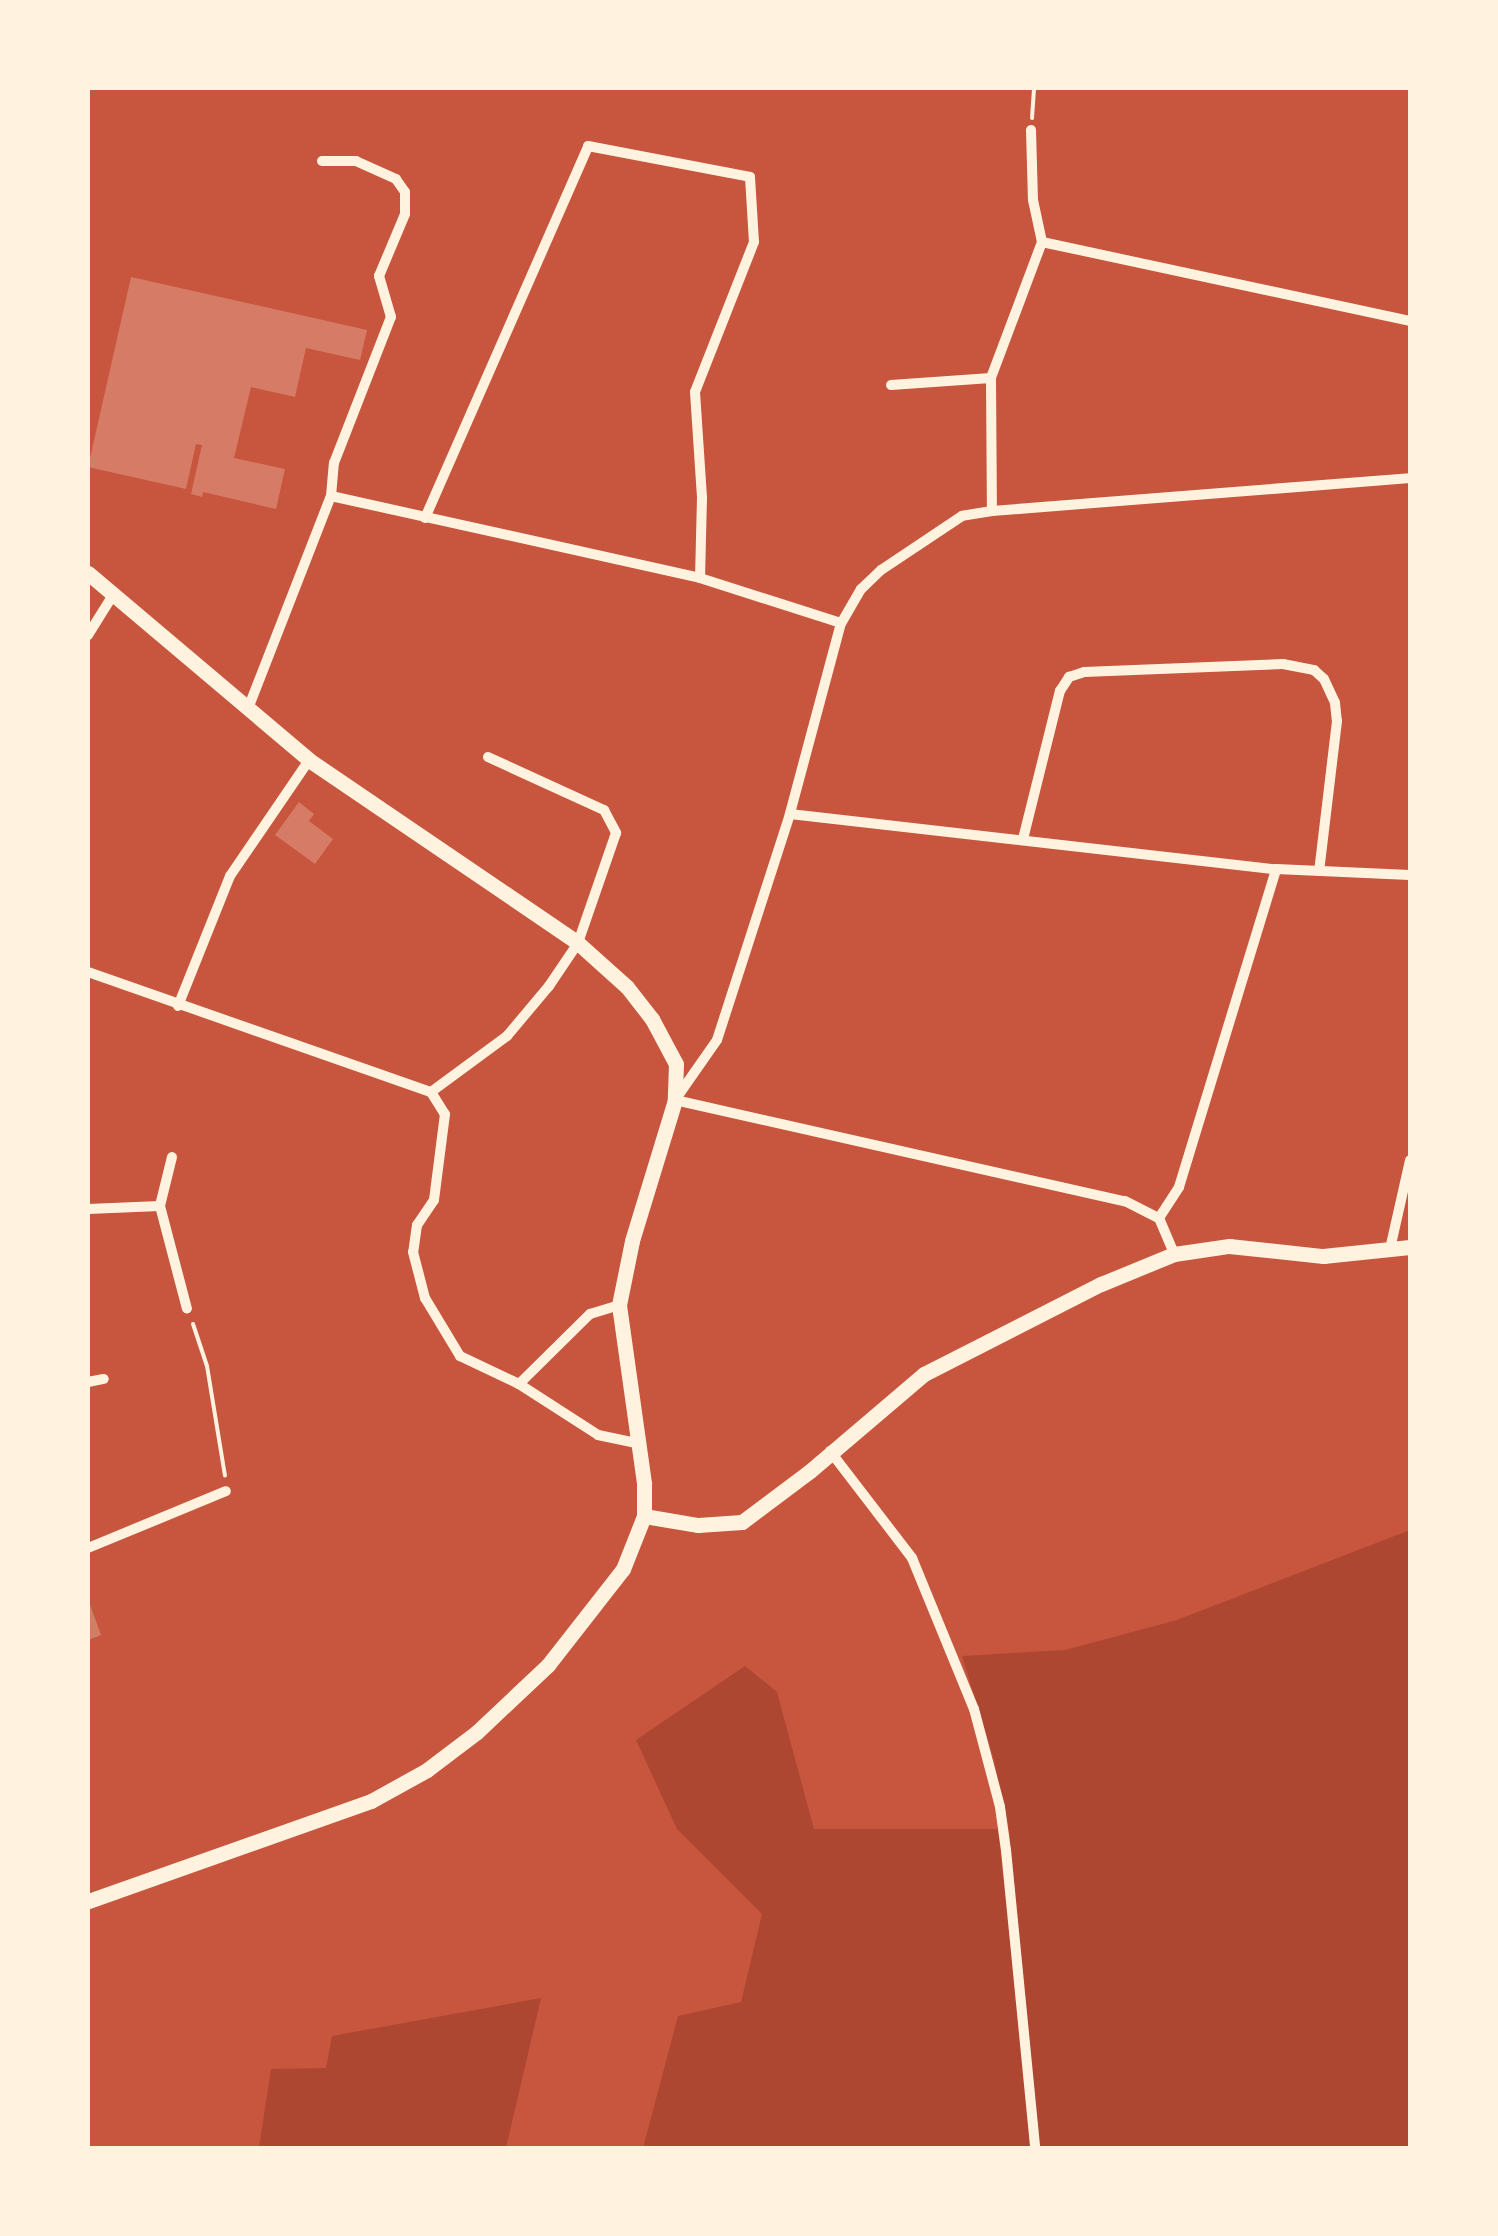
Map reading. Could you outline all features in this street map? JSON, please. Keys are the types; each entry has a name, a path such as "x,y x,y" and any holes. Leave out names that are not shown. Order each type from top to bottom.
{"street":[{"path":"992,511 991,378 1042,242 1033,200 1031,130"},
{"path":"425,518 588,146 750,177 754,242 695,392 693,420 702,497 700,578"},
{"path":"249,706 332,496 334,463 390,318 379,276 406,214 405,192 396,178 356,161 322,161"},
{"path":"1042,242 1410,321"},
{"path":"891,385 991,378"},
{"path":"675,1100 717,1040 790,814 841,623 861,588 881,570 962,516 1410,478"},
{"path":"332,496 700,578 841,623"},
{"path":"88,573 309,760 578,944 627,987 652,1019 676,1064 675,1100 632,1242 619,1306 640,1444 644,1516 623,1569 548,1665 477,1732 427,1770 371,1801 88,1901"},
{"path":"88,635 114,595"},
{"path":"1023,839 1060,691 1069,677 1084,672 1283,664 1314,670 1324,679 1335,703 1338,721 1319,871"},
{"path":"431,1092 507,1036 578,944 616,833 604,810 488,758"},
{"path":"178,1006 230,876 309,760"},
{"path":"790,814 1276,868 1410,875"},
{"path":"1159,1218 1179,1186 1203,1115 1276,868"},
{"path":"88,972 431,1092 445,1114 434,1200 417,1226 413,1252 425,1298 460,1356 520,1384 598,1435 640,1444"},
{"path":"675,1100 1125,1200 1159,1218 1174,1254"},
{"path":"172,1157 160,1206 187,1308"},
{"path":"1390,1249 1410,1160"},
{"path":"88,1209 160,1206"},
{"path":"644,1516 698,1525 742,1522 924,1374 1101,1284 1174,1254 1228,1246 1323,1256 1410,1247"},
{"path":"520,1384 590,1314 619,1306"},
{"path":"88,1382 104,1379"},
{"path":"830,1452 912,1558 974,1709 1000,1807 1006,1850 1034,2148"},
{"path":"88,1548 226,1491"}],"path":[{"path":"1031,130 1034,88"},
{"path":"187,1308 207,1366 226,1491"}],"shaded area":[{"path":"1410,1530 1410,2148 643,2148 678,2016 741,2002 762,1914 677,1829 636,1740 745,1666 777,1692 814,1829 998,1829 1021,2045 1030,2044 1009,1831 994,1760 962,1656 1065,1650 1177,1620"},
{"path":"541,1998 506,2148 259,2148 271,2069 326,2068 332,2036"}],"building":[{"path":"131,277 367,330 360,360 306,348 295,397 251,387 234,458 285,469 276,509 203,492 202,497 191,494 202,445 196,444 186,489 88,467"},
{"path":"299,802 314,814 309,821 333,839 315,864 275,835"},
{"path":"88,1599 101,1635 88,1640"}]}
